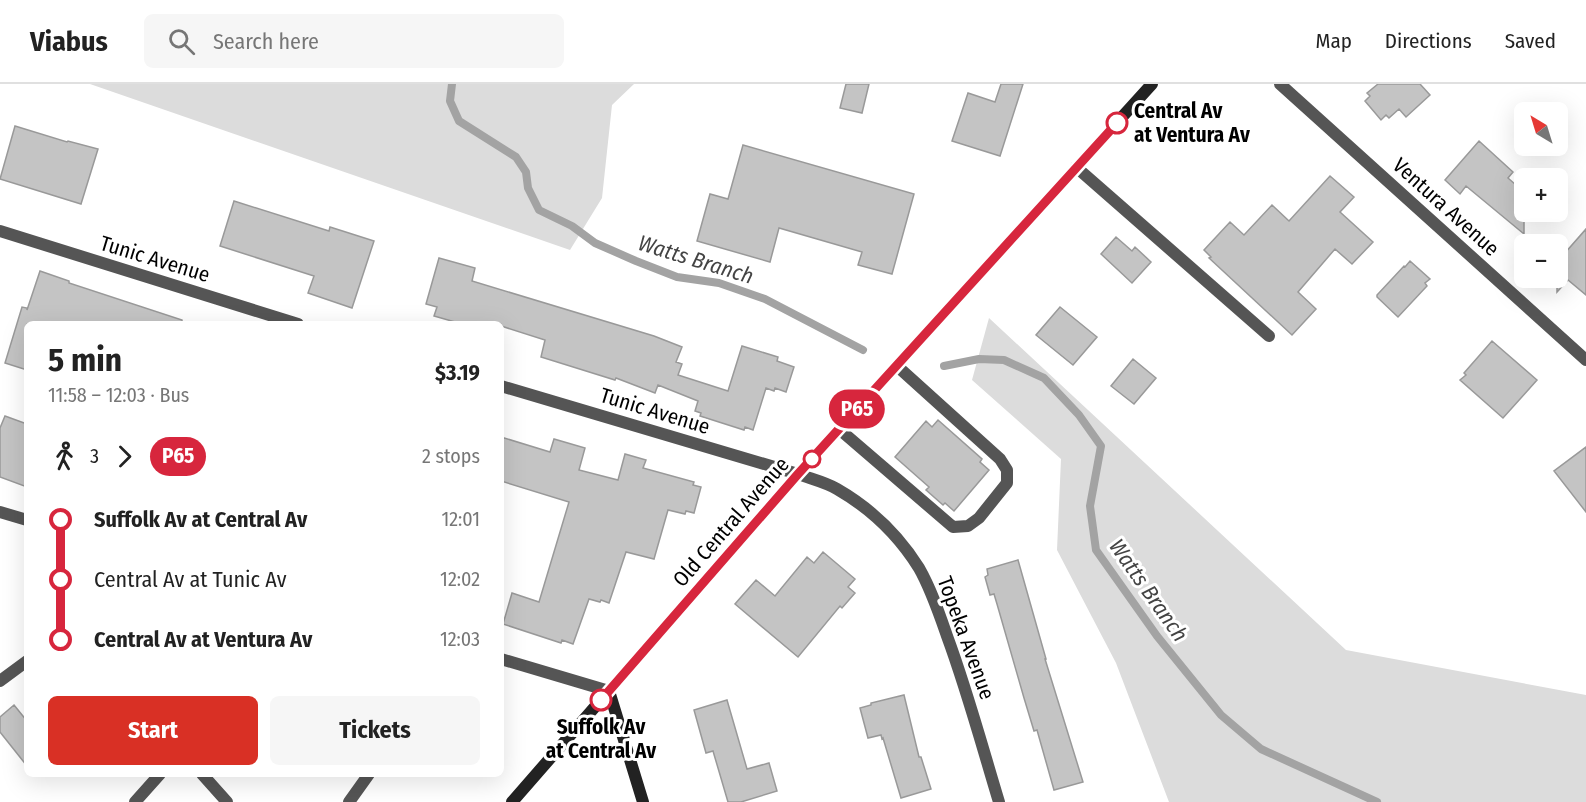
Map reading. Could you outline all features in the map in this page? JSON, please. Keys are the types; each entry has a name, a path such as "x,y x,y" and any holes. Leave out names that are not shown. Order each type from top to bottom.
{"main road":[{"name":"Old Central Avenue","path":"512,802 798,474 1152,84"},
{"path":"609,691 643,802"}],"street":[{"name":"Ventura Avenue","path":"1280,84 1586,360"},
{"path":"1076,167 1269,336"},
{"name":"Tunic Avenue","path":"0,231 288,321"},
{"path":"839,429 953,527 968,526 979,518 1007,483 1007,470 1000,459 897,366"},
{"name":"Tunic Avenue","path":"504,387 798,474"},
{"name":"Topeka Avenue","path":"798,474 835,488 864,507 904,546 920,570 933,597 961,674 999,802"},
{"path":"0,512 24,519"},
{"path":"504,660 609,691"},
{"path":"0,681 24,663"},
{"path":"135,802 157,777"},
{"path":"205,777 227,802"},
{"path":"349,802 367,777"}],"shaded area":[{"path":"90,84 634,84 612,105 602,198 570,250"},
{"path":"989,318 1346,650 1586,695 1586,802 1169,802 1116,663 1057,550 1061,459 972,380"}],"building":[{"path":"846,84 869,84 862,113 840,108"},
{"path":"1001,84 1023,84 1000,156 952,141 968,93 995,102"},
{"path":"1378,84 1420,84 1430,95 1406,117 1399,109 1389,118 1386,115 1381,120 1365,101 1370,96 1367,93"},
{"path":"15,126 98,149 81,204 0,179"},
{"path":"1479,141 1513,172 1508,178 1514,183 1514,222 1524,222 1524,234 1466,186 1460,194 1445,180"},
{"path":"743,145 914,194 892,274 858,265 862,252 779,228 770,262 697,241 710,194 728,199"},
{"path":"1330,176 1354,197 1340,212 1373,242 1352,264 1335,249 1298,292 1316,309 1292,335 1209,258 1211,257 1204,250 1230,222 1244,235 1272,205 1289,221"},
{"path":"234,201 329,231 330,227 374,241 352,308 308,293 314,276 220,246"},
{"path":"1586,229 1586,295 1568,280 1568,249"},
{"path":"1116,237 1132,251 1135,247 1151,262 1132,283 1101,254"},
{"path":"439,258 475,268 472,281 654,336 682,347 676,362 682,364 678,375 728,391 742,346 778,357 777,361 794,367 786,392 766,388 753,430 745,427 744,430 700,416 701,413 695,411 698,401 658,385 655,393 616,378 615,380 541,357 545,340 504,327 504,321 452,321 434,316 437,307 426,304"},
{"path":"1410,261 1430,279 1425,283 1427,286 1398,317 1377,295"},
{"path":"40,271 182,321 24,321 24,369 5,363 22,307 27,310"},
{"path":"1060,307 1097,337 1073,365 1036,335"},
{"path":"1492,341 1537,380 1503,418 1460,380"},
{"path":"1133,359 1156,378 1134,404 1111,386"},
{"path":"5,416 24,423 24,486 0,477 0,428"},
{"path":"938,420 982,459 980,462 989,470 954,511 945,503 943,505 926,490 929,487 895,457 926,421 932,427"},
{"path":"504,438 550,452 554,439 585,448 579,470 618,480 625,454 646,460 643,468 694,482 693,485 701,487 694,513 686,511 685,514 668,510 654,559 626,552 609,603 589,599 573,644 562,640 561,643 504,624 512,593 539,602 569,502 504,482"},
{"path":"1586,447 1586,512 1554,471"},
{"path":"823,552 855,579 848,587 855,593 842,608 840,606 798,657 735,604 756,580 775,596 807,557 814,563"},
{"path":"1018,560 1045,659 1083,782 1054,790 1037,730 1034,731 994,594 990,595 985,577 988,575 987,569"},
{"path":"904,695 919,757 921,757 931,789 901,798 883,738 881,735 868,738 860,708"},
{"path":"727,700 747,769 769,763 777,791 741,802 728,802 713,751 706,753 694,710"},
{"path":"14,705 24,717 24,762 0,732 0,717"}],"waterway":[{"name":"Watts Branch","path":"452,84 450,101 459,121 516,157 526,172 528,188 539,210 572,226 595,243 636,261 677,277 719,283 765,299 863,350"},
{"name":"Watts Branch","path":"944,366 979,359 1004,360 1044,378 1079,415 1101,446 1090,506 1096,550 1157,636 1221,715 1261,749 1377,802"}],"bus line":[{"name":"P65","path":"601,700 798,474 1117,123"}],"place":[{"name":"Central Av at Ventura Av","path":"1117,123"},
{"name":"Suffolk Av at Central Av","path":"601,700"}]}
